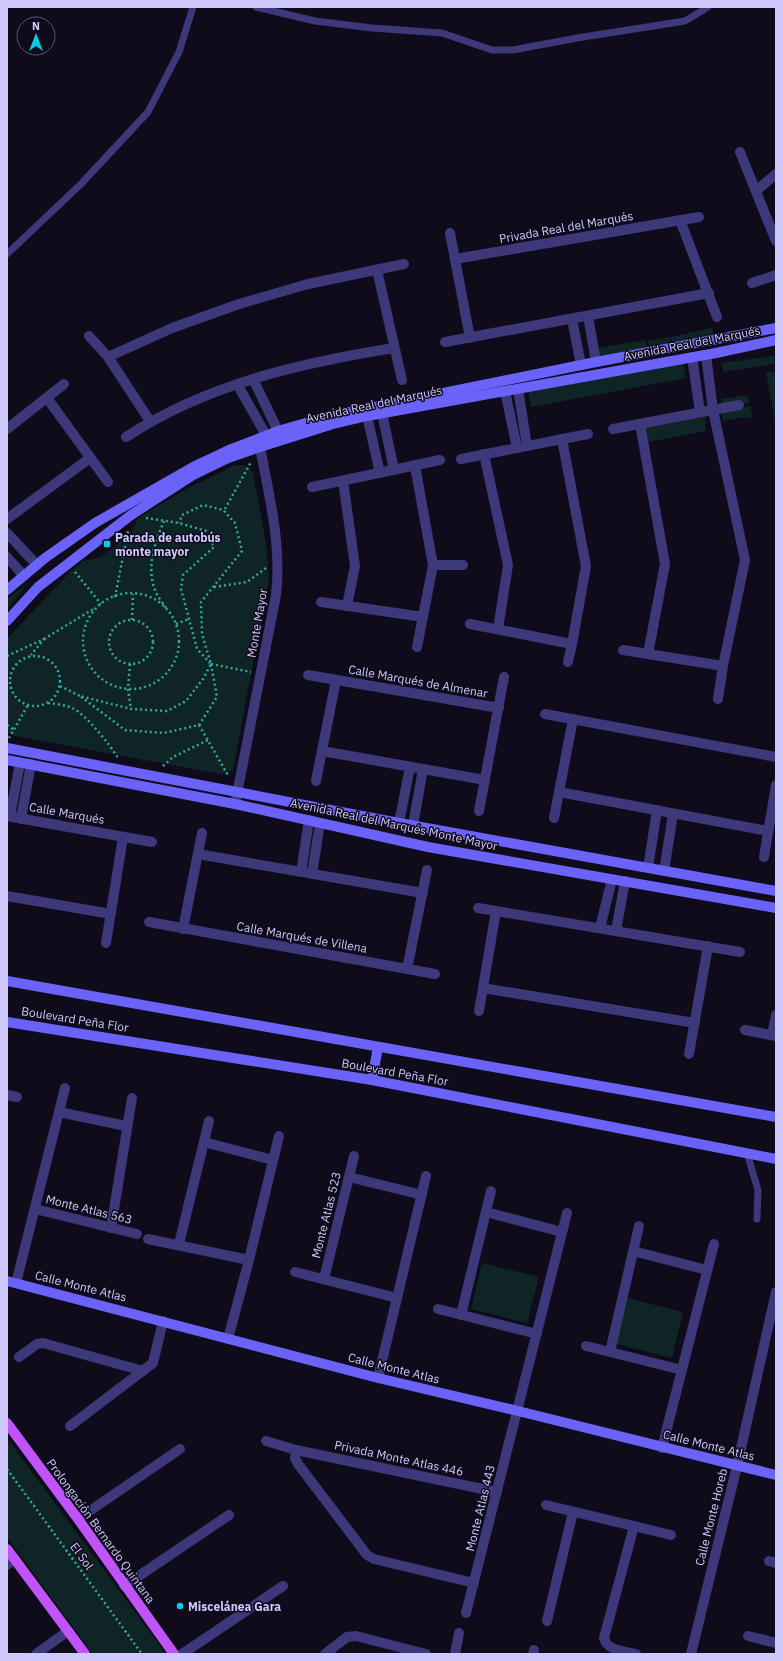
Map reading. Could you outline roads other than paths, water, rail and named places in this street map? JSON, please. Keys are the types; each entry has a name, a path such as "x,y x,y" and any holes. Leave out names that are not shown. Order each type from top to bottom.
{"main road":[{"name":"Prolongación Bernardo Quintana","path":"7,1423 78,1519 124,1586 174,1654"},
{"path":"7,1548 11,1562 85,1654"}],"street":[{"path":"740,152 776,241"},
{"path":"756,191 776,174"},
{"name":"Privada Real del Marqués","path":"455,259 699,216"},
{"path":"680,220 717,317"},
{"path":"450,233 470,338"},
{"path":"108,357 172,328 239,304 308,284 404,264"},
{"path":"377,270 402,380"},
{"path":"752,283 776,275"},
{"path":"445,342 709,294"},
{"path":"588,316 596,362"},
{"path":"572,319 581,365"},
{"name":"Avenida Real del Marqués","path":"7,590 37,565 95,523 193,466 266,435 330,416 596,362 776,328"},
{"path":"89,336 108,357 150,421"},
{"name":"Avenida Real del Marqués","path":"7,621 38,587 131,516 193,475 228,458 333,424 367,416 692,357 776,340"},
{"path":"126,437 150,421 178,406 237,384 333,359 394,348"},
{"path":"706,354 713,410 744,560 718,699"},
{"path":"692,357 700,412"},
{"path":"253,379 278,431"},
{"path":"7,429 64,384"},
{"path":"237,384 266,435"},
{"path":"518,389 522,447"},
{"path":"506,391 522,447"},
{"path":"47,398 108,482"},
{"path":"613,429 739,405"},
{"path":"382,414 394,470"},
{"path":"367,416 380,473"},
{"path":"640,424 665,564 648,654"},
{"path":"461,459 588,434"},
{"path":"562,439 586,566 568,662"},
{"name":"Monte Mayor","path":"235,804 279,574 273,518 260,447"},
{"path":"484,454 508,565 498,629"},
{"path":"7,519 90,458"},
{"path":"312,487 440,460"},
{"path":"415,466 433,565 417,647"},
{"path":"343,481 355,566 347,606"},
{"path":"7,533 37,565"},
{"path":"7,557 24,576"},
{"path":"433,565 463,565"},
{"path":"321,602 423,617"},
{"path":"470,624 572,644"},
{"path":"623,650 723,666"},
{"path":"308,674 336,680"},
{"path":"499,708 504,677"},
{"name":"Calle Marqués de Almenar","path":"316,781 336,680 499,708 479,811"},
{"path":"545,714 776,757"},
{"path":"554,818 573,719"},
{"name":"Avenida Real del Marqués Monte Mayor","path":"7,748 413,826 776,891"},
{"path":"322,751 485,780"},
{"name":"Avenida Real del Marqués Monte Mayor","path":"7,760 235,804 428,847 776,907"},
{"path":"9,816 20,762"},
{"path":"21,819 31,764"},
{"path":"399,823 410,767"},
{"path":"413,826 423,769"},
{"path":"764,857 776,785"},
{"path":"559,792 768,831"},
{"path":"648,868 657,810"},
{"path":"664,871 674,814"},
{"name":"Calle Marqués","path":"9,816 152,842"},
{"path":"301,872 309,820"},
{"path":"312,874 320,823"},
{"path":"183,929 202,833"},
{"path":"106,943 123,836"},
{"path":"198,854 423,893"},
{"path":"407,969 427,870"},
{"path":"600,928 612,878"},
{"path":"616,931 625,881"},
{"path":"7,896 111,914"},
{"path":"478,908 740,952"},
{"path":"479,1011 496,911"},
{"name":"Calle Marqués de Villena","path":"149,922 435,974"},
{"path":"689,1054 708,946"},
{"name":"Boulevard Peña Flor","path":"7,981 776,1117"},
{"path":"483,988 694,1023"},
{"path":"745,1030 774,1035 776,1015"},
{"name":"Boulevard Peña Flor","path":"7,1022 372,1080 776,1159"},
{"path":"372,1080 378,1047"},
{"path":"10,1284 35,1209 65,1088"},
{"path":"111,1228 126,1126 132,1098"},
{"path":"59,1112 126,1126"},
{"path":"179,1244 209,1121"},
{"path":"228,1339 279,1136"},
{"path":"204,1142 273,1160"},
{"name":"Monte Atlas 523","path":"324,1279 354,1156"},
{"path":"378,1378 426,1176"},
{"path":"349,1177 422,1195"},
{"path":"461,1315 491,1191"},
{"name":"Monte Atlas 563","path":"35,1209 137,1234"},
{"path":"486,1212 562,1232"},
{"name":"Monte Atlas 443","path":"466,1613 567,1213"},
{"path":"610,1352 639,1226"},
{"path":"148,1238 249,1260"},
{"path":"662,1448 714,1244"},
{"path":"633,1251 707,1270"},
{"path":"295,1272 397,1298"},
{"name":"Calle Monte Atlas","path":"10,1284 162,1321 378,1378 518,1410 662,1448 776,1475"},
{"name":"Calle Monte Horeb","path":"690,1654 737,1466 776,1292"},
{"path":"438,1309 537,1334"},
{"path":"70,1426 153,1363 162,1321"},
{"path":"19,1357 37,1344 43,1343 143,1371"},
{"path":"586,1346 682,1370"},
{"name":"Privada Monte Atlas 446","path":"266,1441 296,1450 497,1492"},
{"path":"78,1519 180,1449"},
{"path":"296,1450 295,1458 298,1464 366,1555 374,1559 474,1583"},
{"path":"546,1505 671,1535"},
{"path":"547,1621 573,1512"},
{"path":"124,1586 229,1515"},
{"path":"634,1526 604,1638 610,1647 636,1654"},
{"path":"182,1654 283,1586"},
{"path":"36,1654 68,1631"},
{"path":"455,1654 459,1633"},
{"path":"325,1654 347,1637 356,1636 426,1654"},
{"path":"748,1636 776,1643"}],"lane":[{"path":"7,254 81,184 148,112 179,52 193,7"},
{"path":"256,7 315,21 372,28 442,33 492,50 513,50 685,21 708,7"},
{"path":"748,1153 758,1190 757,1220"}],"place":[{"name":"Parada de autobús monte mayor","path":"107,544"},
{"name":"Miscelánea Gara","path":"180,1606"}]}
